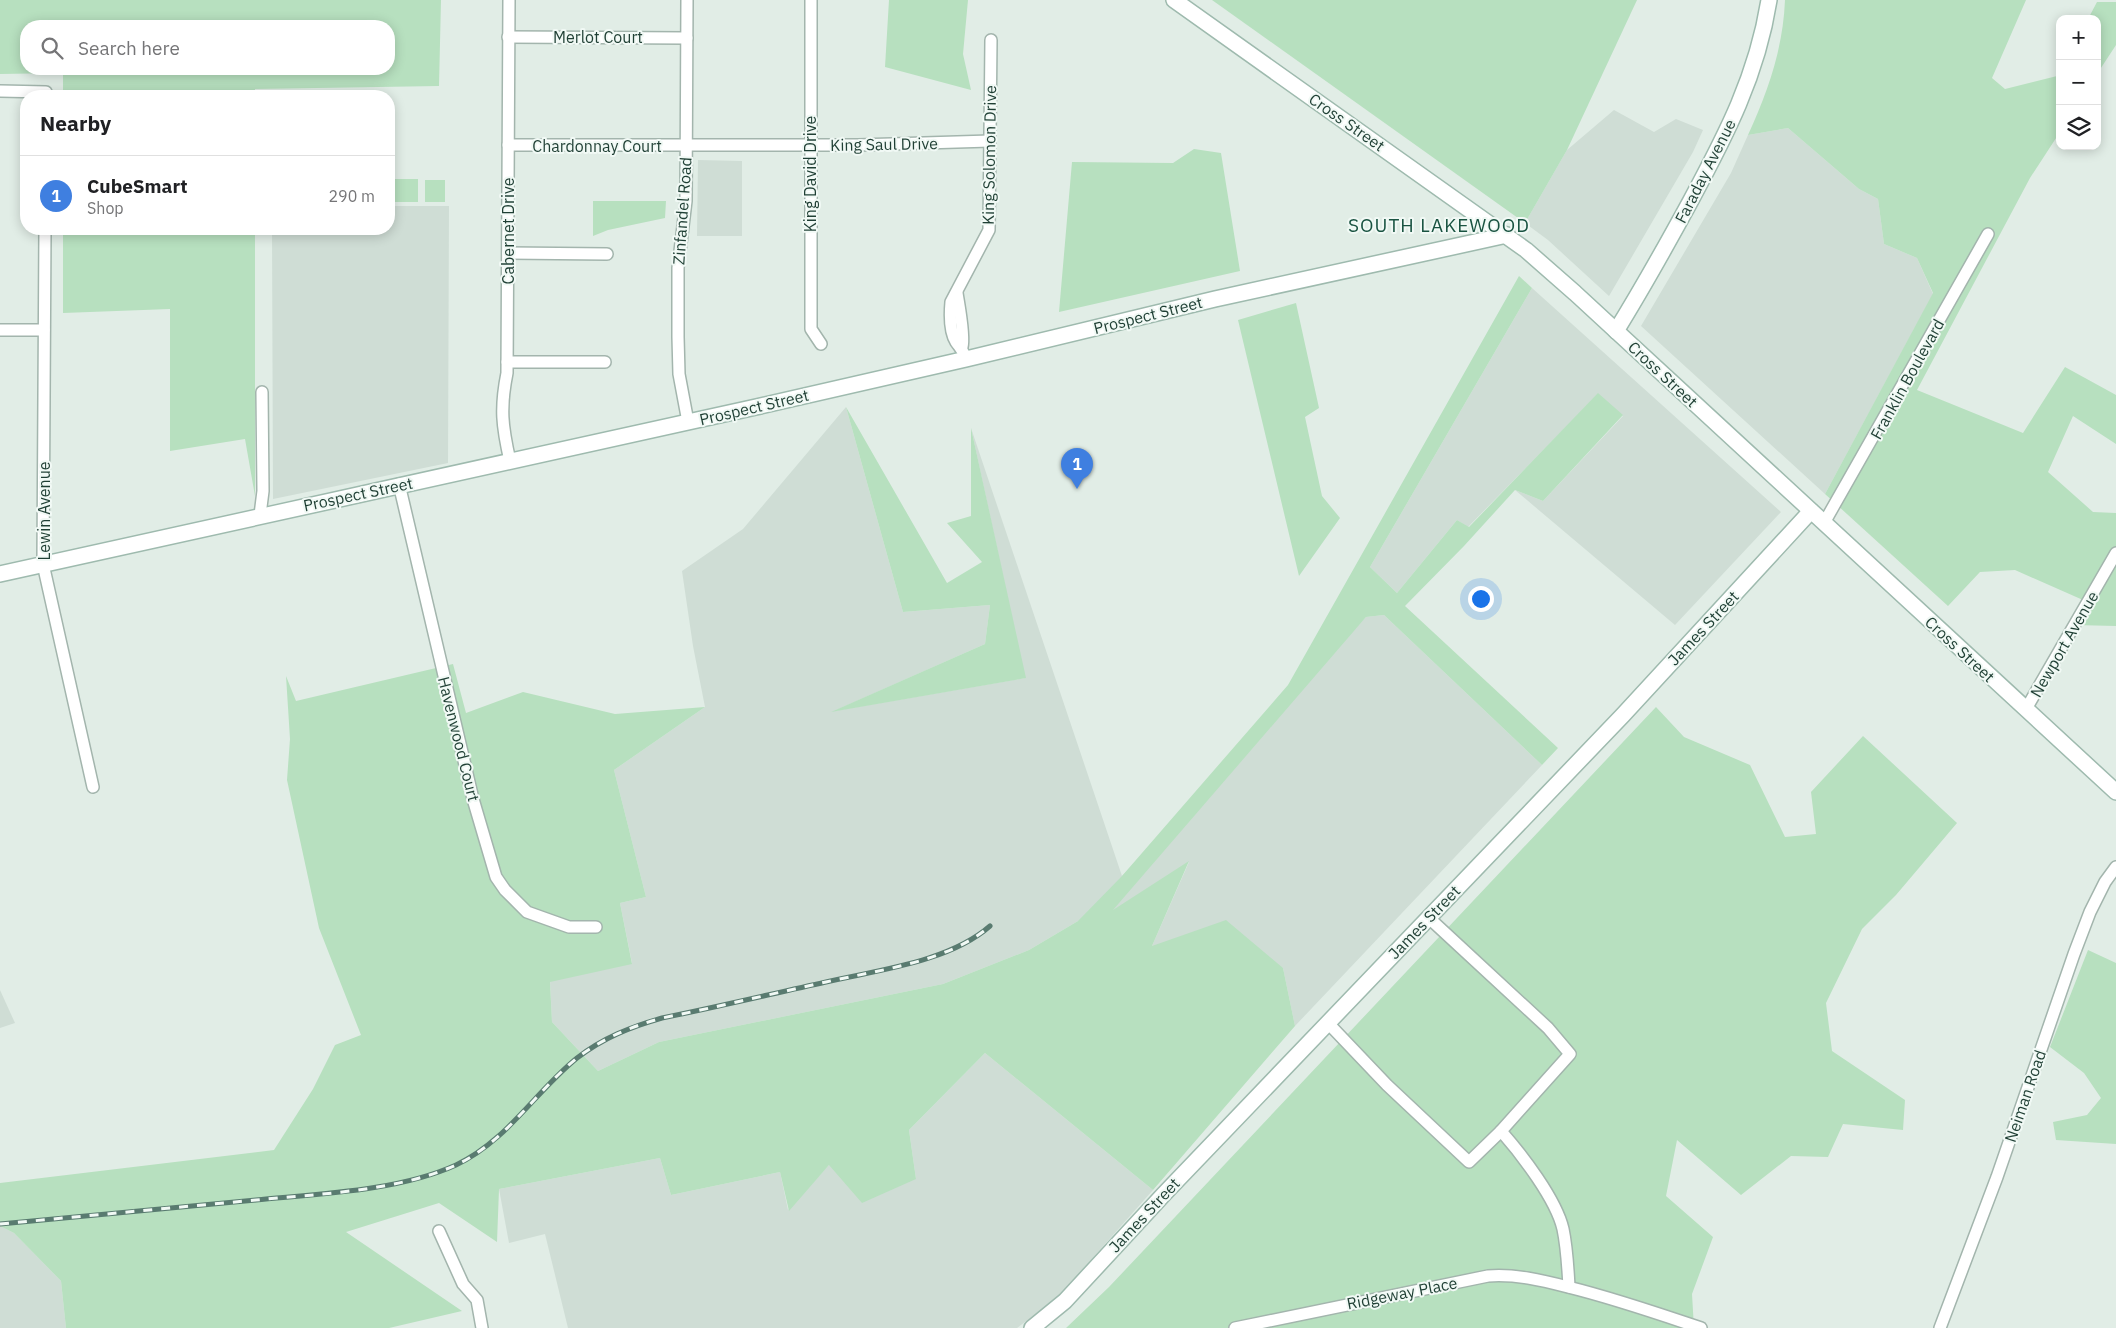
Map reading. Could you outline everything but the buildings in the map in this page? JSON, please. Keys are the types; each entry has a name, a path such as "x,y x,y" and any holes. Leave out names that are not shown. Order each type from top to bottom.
{"street":[{"name":"Cabernet Drive","path":"508,0 507,362 502,423 510,461"},
{"name":"Zinfandel Road","path":"687,0 686,201 678,268 678,374 688,422"},
{"name":"King David Drive","path":"811,0 811,329 821,344"},
{"name":"Cross Street","path":"1174,0 1507,235 1547,268 2116,792"},
{"name":"Faraday Avenue","path":"1616,331 1657,262 1738,106 1755,65 1765,26 1769,0"},
{"name":"Merlot Court","path":"508,37 687,38"},
{"name":"King Solomon Drive","path":"964,353 956,342 950,313 951,302 989,230 991,40"},
{"path":"0,91 20,92"},
{"name":"King Saul Drive","path":"748,146 990,141"},
{"name":"Chardonnay Court","path":"508,145 748,146"},
{"name":"Franklin Boulevard","path":"1824,523 1988,234"},
{"name":"Lewin Avenue","path":"45,235 44,564 94,787"},
{"name":"Prospect Street","path":"0,574 399,484 688,422 964,353 1507,235"},
{"path":"508,254 608,254"},
{"path":"0,330 44,330"},
{"path":"507,362 606,362"},
{"path":"260,515 263,491 262,392"},
{"name":"Havenwood Court","path":"399,484 473,799 496,877 504,890 527,912 569,927 596,927"},
{"name":"James Street","path":"1032,1328 1065,1301 1327,1022 1623,716 1811,511"},
{"name":"Newport Avenue","path":"2026,709 2116,553"},
{"name":"Neiman Road","path":"1940,1328 1997,1177 2074,954 2090,912 2105,882 2116,866"},
{"path":"1327,1022 1387,1085 1469,1162 1501,1131 1570,1054 1548,1028 1428,918"},
{"path":"1501,1131 1533,1173 1558,1213 1563,1229 1569,1287"},
{"path":"439,1231 463,1284 477,1300 482,1328"},
{"name":"Ridgeway Place","path":"1235,1328 1488,1276 1506,1274 1527,1277 1613,1298 1701,1328"}],"shaded area":[{"path":"1614,110 1654,132 1676,119 1703,130 1693,152 1609,296 1548,240 1525,223 1567,150"},
{"path":"1788,128 1859,189 1878,199 1884,244 1917,258 1933,294 1825,494 1641,326 1731,173 1748,135"},
{"path":"698,160 742,161 742,236 697,236"},
{"path":"395,206 449,206 448,463 273,499 272,235 395,235"},
{"path":"1532,288 1781,512 1675,625 1515,490 1543,501 1623,416 1598,394 1468,527 1457,520 1397,593 1370,567"},
{"path":"846,407 903,612 990,605 985,644 834,711 1025,678 971,428 1122,876 1366,617 1384,615 1542,765 1295,1026 1283,968 1152,946 1189,862 1111,912 1078,921 1029,950 943,984 659,1042 598,1071 552,1022 550,981 632,963 620,903 646,897 614,770 705,707 693,646 682,571 743,529"},
{"path":"0,990 15,1023 0,1028"},
{"path":"985,1053 1153,1190 1058,1297 1017,1328 568,1328 545,1234 509,1243 499,1189 660,1158 671,1195 780,1172 788,1210 829,1165 916,1179 909,1130"},
{"path":"0,1226 14,1233 61,1281 66,1328 0,1328"}],"green space":[{"path":"0,0 441,0 439,86 255,90 63,90 63,75 395,75 395,20 20,20 20,74 0,74"},
{"path":"889,0 968,0 963,54 971,90 885,67"},
{"path":"1212,0 1637,0 1567,150 1525,223"},
{"path":"1785,0 2026,0 1992,78 2005,89 2056,76 2056,138 2030,178 1917,390 2023,433 2065,367 2116,395 2116,444 2073,416 2048,472 2093,512 2116,513 2116,626 2075,625 2083,600 2015,570 1980,572 1948,606 1825,494 1933,293 1917,258 1884,244 1878,199 1859,189 1788,128 1748,135 1768,86 1778,53"},
{"path":"2097,2 2116,2 2116,45 2101,68 2101,15 2090,15"},
{"path":"1194,149 1221,153 1240,271 1059,312 1072,162 1173,163"},
{"path":"395,179 418,179 418,202 395,202"},
{"path":"425,180 445,180 445,202 425,202"},
{"path":"593,201 666,201 665,218 608,230 593,236"},
{"path":"63,235 255,235 255,496 245,439 170,451 170,309 63,313"},
{"path":"1519,276 1532,288 1370,567 1397,593 1457,520 1469,527 1598,393 1623,415 1543,501 1515,490 1464,546 1405,606 1558,748 1542,765 1384,615 1366,617 1113,910 1189,861 1152,946 1226,920 1283,968 1295,1026 1153,1190 985,1053 909,1130 916,1179 862,1203 829,1165 789,1211 780,1172 671,1195 660,1158 499,1189 497,1242 439,1203 346,1232 462,1311 389,1328 66,1328 61,1281 14,1233 0,1226 0,1183 274,1150 313,1089 335,1045 361,1035 319,928 287,780 290,739 286,676 296,701 453,664 466,713 523,692 615,714 705,707 614,770 646,897 620,903 632,964 550,982 552,1022 598,1071 659,1042 943,984 1029,950 1078,921 1122,876 1288,685"},
{"path":"1296,303 1319,408 1305,417 1322,496 1340,518 1299,576 1238,320"},
{"path":"846,407 947,583 982,562 947,523 971,516 971,428 1026,678 831,712 985,644 990,605 903,612"},
{"path":"1656,707 1684,737 1750,765 1785,837 1816,834 1811,792 1863,736 1957,823 1896,895 1862,929 1826,1003 1832,1051 1905,1100 1903,1130 1843,1124 1828,1157 1791,1156 1741,1195 1677,1140 1666,1196 1713,1237 1692,1294 1694,1328 1066,1328 1109,1287"},
{"path":"2088,950 2116,963 2116,1144 2056,1140 2053,1122 2087,1115 2101,1098 2084,1073 2050,1047"}],"railway":[{"path":"0,1224 358,1190 409,1181 434,1174 456,1165 491,1143 577,1058 617,1034 662,1018 912,963 954,948 990,926"}],"place":[{"name":"CubeSmart","path":"1077,489"}],"district":[{"name":"SOUTH LAKEWOOD","path":"1439,225"}]}
